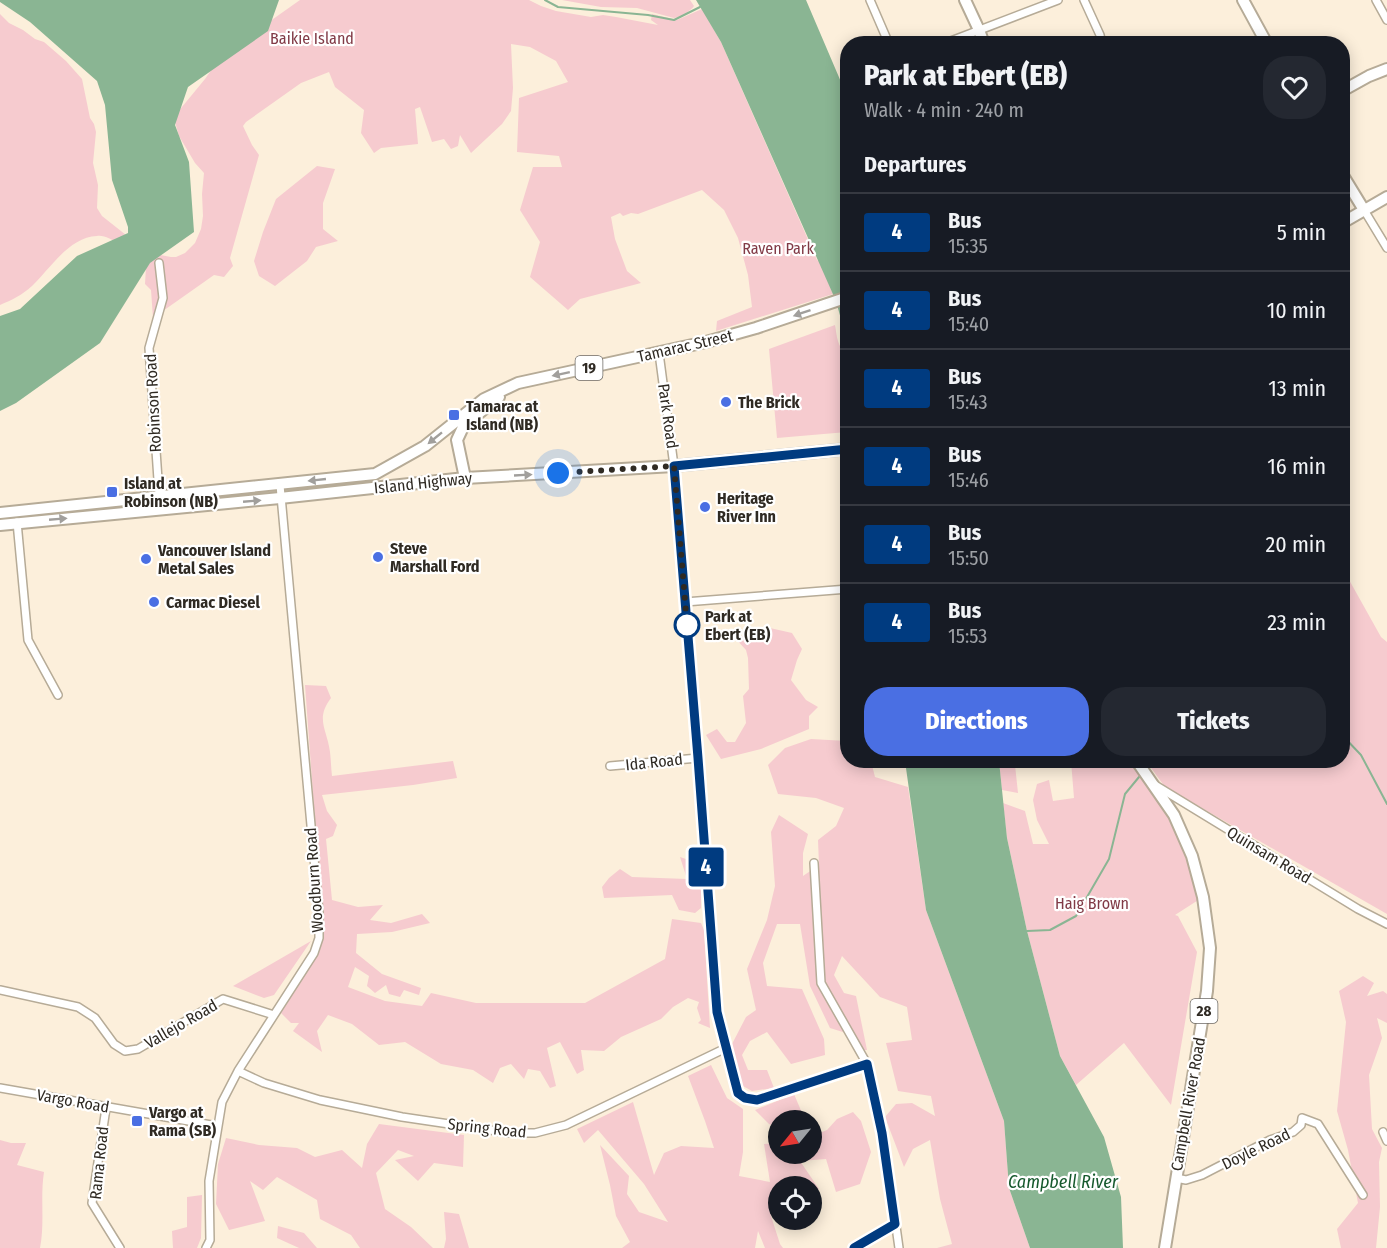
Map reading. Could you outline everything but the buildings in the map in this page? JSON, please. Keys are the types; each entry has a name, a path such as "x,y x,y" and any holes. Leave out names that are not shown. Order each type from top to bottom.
{"main road":[{"path":"965,0 981,36"},
{"path":"1243,0 1263,36"},
{"path":"1350,87 1387,69"},
{"path":"1350,187 1364,210"},
{"path":"1350,218 1387,197"},
{"name":"Tamarac Street","path":"518,383 659,353 756,328 840,300"},
{"path":"465,478 457,440 464,424 518,383"},
{"name":"Island Highway","path":"0,513 375,474 426,446 484,399 518,383"},
{"name":"Island Highway","path":"0,525 465,478 674,466 840,450"},
{"name":"Campbell River Road","path":"1142,768 1174,815 1192,856 1203,897 1210,948 1207,991 1165,1248"}],"street":[{"path":"870,0 886,36"},
{"path":"964,36 1058,0"},
{"path":"1084,0 1100,36"},
{"path":"1376,0 1387,20"},
{"path":"1364,210 1387,248"},
{"name":"Robinson Road","path":"159,263 163,298 149,348 160,509"},
{"name":"Park Road","path":"659,353 674,466 717,1012 738,1093 745,1098 757,1100 867,1064"},
{"name":"Woodburn Road","path":"206,1248 210,1239 209,1181 222,1102 238,1071 314,953 319,938 320,922 280,484"},
{"path":"17,522 28,640 58,695"},
{"path":"685,602 840,590"},
{"name":"Ida Road","path":"610,766 698,758"},
{"name":"Quinsam Road","path":"1152,783 1358,909 1387,924"},
{"path":"814,863 821,983 867,1064 882,1133 899,1248"},
{"name":"Vallejo Road","path":"0,990 78,1007 95,1018 114,1044 125,1051 138,1049 223,999 274,1015"},
{"name":"Spring Road","path":"238,1071 264,1083 320,1100 402,1117 510,1133 535,1133 566,1125 726,1048"},
{"name":"Vargo Road","path":"0,1088 217,1126"},
{"name":"Rama Road","path":"106,1108 92,1203 120,1248"},
{"name":"Doyle Road","path":"1176,1178 1186,1180 1202,1175 1270,1140 1293,1132 1300,1125 1302,1118 1318,1124 1363,1195"},
{"path":"1383,1132 1387,1141"},
{"path":"854,1248 895,1224"}],"green space":[{"path":"300,0 529,0 556,11 591,17 603,15 658,25 651,20 652,14 677,20 702,9 721,42 833,294 716,331 717,321 752,307 748,275 738,238 724,210 702,190 638,214 631,213 623,216 620,213 611,217 615,239 627,271 641,283 580,299 568,310 530,277 540,242 520,210 533,167 562,167 559,156 517,152 519,98 568,82 556,61 530,47 511,44 513,88 511,111 502,124 471,153 460,135 458,146 451,149 444,139 432,142 420,107 415,109 418,144 381,148 374,153 361,133 364,110 335,87 329,72 301,83 246,122 243,126 259,155 230,258 233,266 224,277 214,275 153,318 151,290 145,284 146,267 155,254 176,257 185,253 195,243 203,216 204,173 195,163 179,136 175,122 177,113 221,56"},
{"path":"562,0 690,0 694,6 685,14 674,18 637,8 601,7"},
{"path":"0,14 9,23 44,42 82,79 90,118 96,132 93,163 98,185 97,208 102,216 126,235 119,243 100,236 78,242 61,255 28,289 0,305"},
{"path":"317,166 335,169 323,203 323,229 338,241 316,247 307,261 275,286 259,276 254,261 263,232 276,199"},
{"path":"835,325 840,346 840,433 777,438 769,349"},
{"path":"1350,582 1381,637 1387,642 1387,914 1165,787 1151,768 1350,768"},
{"path":"770,628 792,633 802,649 791,680 806,700 818,707 809,716 809,729 761,749 721,759 706,735 717,729 727,742 735,742 746,723 743,696 749,689 748,658 746,650 735,638"},
{"path":"305,685 326,686 331,698 326,705 323,724 330,752 332,776 453,761 457,778 322,795 327,811 337,825 333,836 326,839 332,900 358,907 383,905 370,920 391,923 422,914 430,923 392,932 357,934 356,953 382,974 421,988 419,995 404,990 400,997 389,994 386,985 375,993 367,986 369,976 355,967 348,987 385,1001 422,1006 431,993 476,1003 585,1003 665,959 672,919 701,923 704,930 710,1028 698,1023 701,1020 697,1008 699,1002 688,998 673,1007 661,1019 621,1037 604,1051 581,1050 584,1070 577,1074 560,1042 547,1048 556,1086 550,1088 540,1071 528,1069 524,1079 511,1064 500,1068 493,1083 473,1070 441,1064 405,1042 379,1045 352,1024 328,1015 317,1031 322,1052 293,1031 299,1023 291,1023 281,1013 320,950 323,929"},
{"path":"811,739 840,741 840,768 873,768 875,777 908,787 926,910 1004,1121 1009,1188 1030,1248 937,1248 952,1244 940,1199 930,1140 913,1149 904,1167 885,1117 896,1104 912,1103 935,1116 931,1096 898,1091 886,1043 912,1040 907,1007 880,997 842,956 834,975 844,993 856,996 867,1050 855,1051 846,1033 830,1028 810,986 800,924 777,924 763,963 767,986 802,989 824,1039 825,1055 791,1064 767,1032 750,1041 742,1055 748,1070 767,1070 774,1088 752,1091 741,1085 732,1044 746,1017 756,1010 747,969 767,920 775,886 771,832 779,815 808,834 803,853 803,876 819,865 818,840 836,826 844,808 816,798 778,794 768,765 785,748"},
{"path":"1000,768 1015,768 1018,793 1002,790"},
{"name":"Haig Brown","path":"1072,768 1142,768 1166,798 1203,897 1175,915 1178,916 1197,952 1171,1105 1124,1043 1076,1085 1060,1056 1027,931 1007,838 1003,803 1025,811 1033,844 1049,844 1037,820 1033,800 1037,784 1049,780 1053,801 1074,798"},
{"path":"680,857 689,860 694,876 701,878 701,908 695,913 679,910 672,895 604,898 602,887 620,869 632,877 687,879"},
{"path":"311,941 274,995 264,998 233,986"},
{"path":"1363,976 1374,983 1367,996 1383,991 1387,994 1387,1023 1377,1018 1382,1038 1369,1075 1372,1129 1382,1148 1379,1162 1380,1207 1376,1248 1341,1248 1337,1229 1358,1203 1348,1150 1337,1111 1346,1022 1339,991"},
{"path":"711,1065 727,1098 743,1109 743,1152 739,1176 768,1182 768,1230 775,1230 783,1248 765,1248 758,1231 755,1248 622,1248 630,1242 616,1216 600,1145 629,1176 627,1194 639,1212 668,1222 644,1184 598,1130 584,1143 577,1129 633,1102 654,1175 664,1153 681,1146 714,1148 688,1076"},
{"path":"794,1094 801,1110 768,1110 768,1123 755,1110"},
{"path":"853,1112 861,1121 871,1152 860,1184 836,1192 826,1159 822,1159 822,1132 837,1119"},
{"path":"379,1124 464,1135 463,1167 434,1163 418,1181 395,1160 414,1156 398,1150 376,1173 385,1209 411,1227 433,1248 360,1248 351,1235 320,1219 317,1200 277,1177 263,1190 250,1181 265,1221 229,1230 216,1204 218,1164 226,1138 259,1145 297,1148 315,1157 342,1150 362,1168 367,1144"},
{"path":"0,1140 26,1143 17,1165 44,1172 40,1248 0,1248"},
{"path":"764,1144 768,1144 768,1164 802,1164 810,1176 769,1176"},
{"path":"202,1195 201,1238 197,1248 173,1248 172,1231 187,1227 187,1197"},
{"path":"444,1212 459,1214 469,1248 444,1248 446,1239"},
{"path":"278,1226 304,1233 317,1248 299,1248 277,1238"}],"water":[{"path":"0,0 279,0 268,31 188,87 175,125 189,162 194,232 150,263 100,343 16,403 0,411 0,316 20,309 77,256 128,233 128,227 112,180 105,105 97,81 30,22"},
{"path":"696,0 806,0 840,80 840,316 836,301 721,42"},
{"name":"Campbell River","path":"906,768 1000,768 1007,838 1027,931 1060,1056 1104,1137 1121,1197 1123,1248 1030,1248 1009,1188 1004,1121 926,910"}],"waterway":[{"path":"545,0 558,7 648,15 674,20 700,7"},
{"path":"1350,743 1361,755 1387,804"},
{"path":"1027,931 1050,930 1076,916 1109,859 1125,794 1139,777"}],"bus line":[{"name":"4","path":"840,450 674,466 717,1012 738,1093 745,1098 757,1100 867,1064 882,1133 895,1224 854,1248"}],"place":[{"name":"The Brick","path":"726,402"},
{"name":"Tamarac at Island (NB)","path":"454,415"},
{"name":"Island at Robinson (NB)","path":"112,492"},
{"name":"Heritage River Inn","path":"705,507"},
{"name":"Steve Marshall Ford","path":"378,557"},
{"name":"Vancouver Island Metal Sales","path":"146,559"},
{"name":"Carmac Diesel","path":"154,602"},
{"name":"Park at Ebert (EB)","path":"687,625"},
{"name":"Vargo at Rama (SB)","path":"137,1121"}],"route":[{"path":"558,473 674,466 687,625"}],"park label":[{"name":"Baikie Island","path":"312,38"},
{"name":"Raven Park","path":"778,248"}]}
